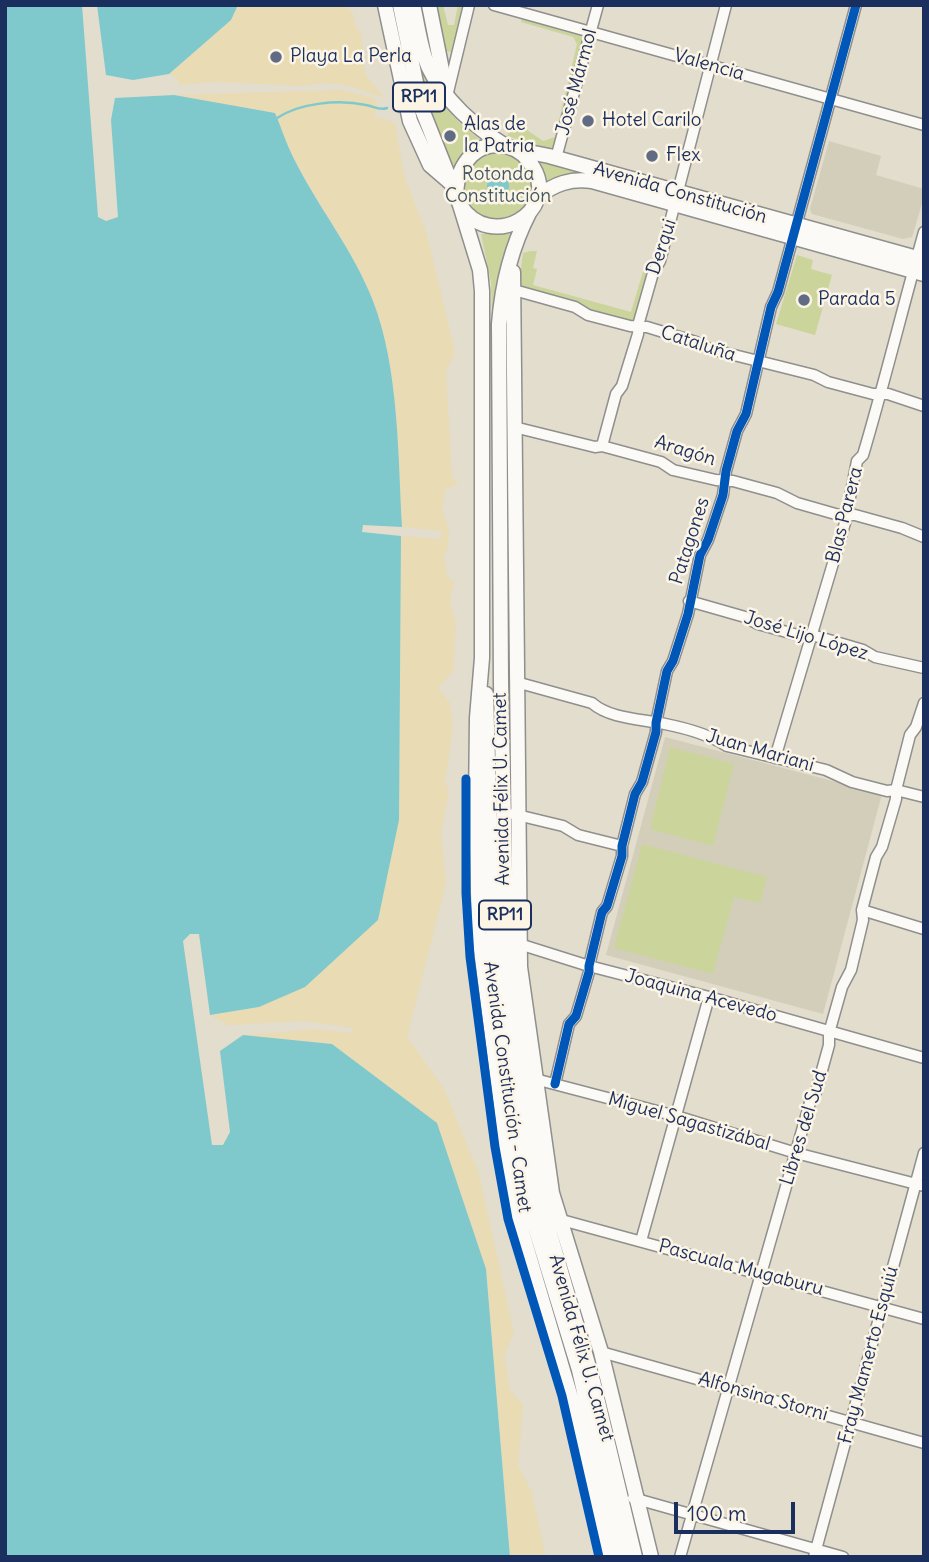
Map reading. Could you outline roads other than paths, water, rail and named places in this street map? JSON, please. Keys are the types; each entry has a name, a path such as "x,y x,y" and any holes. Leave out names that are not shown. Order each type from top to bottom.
{"main road":[{"name":"Avenida Félix U. Camet","path":"385,5 410,121 430,165 456,194"},
{"name":"Avenida Félix U. Camet","path":"400,5 421,107 456,194 480,270 482,657 497,811 499,939 496,979 528,1202 579,1370 622,1557"},
{"name":"RP11","path":"413,5 428,68 447,94 470,121 529,160 536,172 537,197 529,213"},
{"path":"429,5 447,94"},
{"path":"511,148 485,147 469,157 459,174 456,194 475,221 495,227 515,224 529,213"},
{"name":"Avenida Constitución","path":"511,148 556,158 676,198 919,266"},
{"name":"Avenida Constitución","path":"537,197 563,182 586,180 676,198"},
{"name":"Avenida Félix U. Camet","path":"529,213 518,233 499,324 499,939 535,1079 547,1168 558,1219 601,1352 651,1557"},
{"name":"Avenida Félix U. Camet","path":"497,811 516,682 512,260"},
{"name":"Avenida Félix U. Camet","path":"607,1491 609,1557"},
{"name":"Avenida Félix U. Camet","path":"607,1491 635,1557"}],"street":[{"path":"447,94 469,5"},
{"name":"Valencia","path":"494,5 924,125"},
{"name":"José Mármol","path":"556,158 598,5"},
{"name":"Derqui","path":"602,446 616,394 622,386 653,273 660,261 726,5"},
{"name":"Patagones","path":"555,1084 569,1024 576,1016 589,972 601,912 607,906 622,856 635,794 642,782 656,732 667,671 688,614 700,555 708,540 723,495 737,431 746,414 771,307 778,292 856,5"},
{"name":"Blas Parera","path":"775,758 846,514 857,461 863,455 919,266 924,232"},
{"name":"Cataluña","path":"514,290 575,307 588,315 696,342 710,349 888,394 924,406"},
{"name":"Aragón","path":"514,427 595,447 602,446 661,462 673,470 726,480 777,494 797,503 902,528 924,537"},
{"name":"José Lijo López","path":"689,601 745,617 758,624 801,636 812,635 863,650 875,657 924,668"},
{"name":"Juan Mariani","path":"516,682 592,703 599,709 718,740 727,746 826,770 852,782 924,797"},
{"name":"Libres del Sud","path":"680,1557 759,1273 811,1099 816,1093 842,987 851,970 863,920 862,910 876,857 882,847 896,799 895,790 910,734 916,727 924,703"},
{"path":"497,811 563,827 578,835 622,846"},
{"path":"862,910 924,929"},
{"name":"Joaquina Acevedo","path":"499,939 924,1058"},
{"path":"642,1241 709,997"},
{"name":"Miguel Sagastizábal","path":"535,1079 676,1116 796,1153 920,1184"},
{"name":"Fray Mamerto Esquiú","path":"815,1553 920,1184 924,1153"},
{"name":"Pascuala Mugaburu","path":"558,1219 924,1319"},
{"name":"Alfonsina Storni","path":"601,1352 924,1443"},
{"path":"607,1491 815,1553 843,1557"}],"water":[{"path":"5,5 82,5 98,217 106,221 118,217 111,120 115,98 174,95 275,113 290,152 365,282 382,327 396,412 402,527 363,525 362,532 401,536 399,820 378,920 305,987 259,1007 210,1015 199,934 190,934 183,941 212,1145 223,1145 230,1132 220,1051 243,1035 332,1044 437,1123 486,1269 510,1557 5,1557"},
{"path":"97,5 238,5 231,20 169,74 133,80 106,75"},
{"path":"498,175 506,178 509,186 506,194 498,197 490,194 487,186 490,178"}],"waterway":[{"path":"277,118 297,109 332,103 387,108"}],"place":[{"name":"Playa La Perla","path":"276,57"},
{"name":"Hotel Carilo","path":"588,121"},
{"name":"Alas de la Patria","path":"450,136"},
{"name":"Flex","path":"652,156"},
{"name":"Parada 5","path":"804,300"}],"park label":[{"name":"Rotonda Constitución","path":"498,186"}]}
